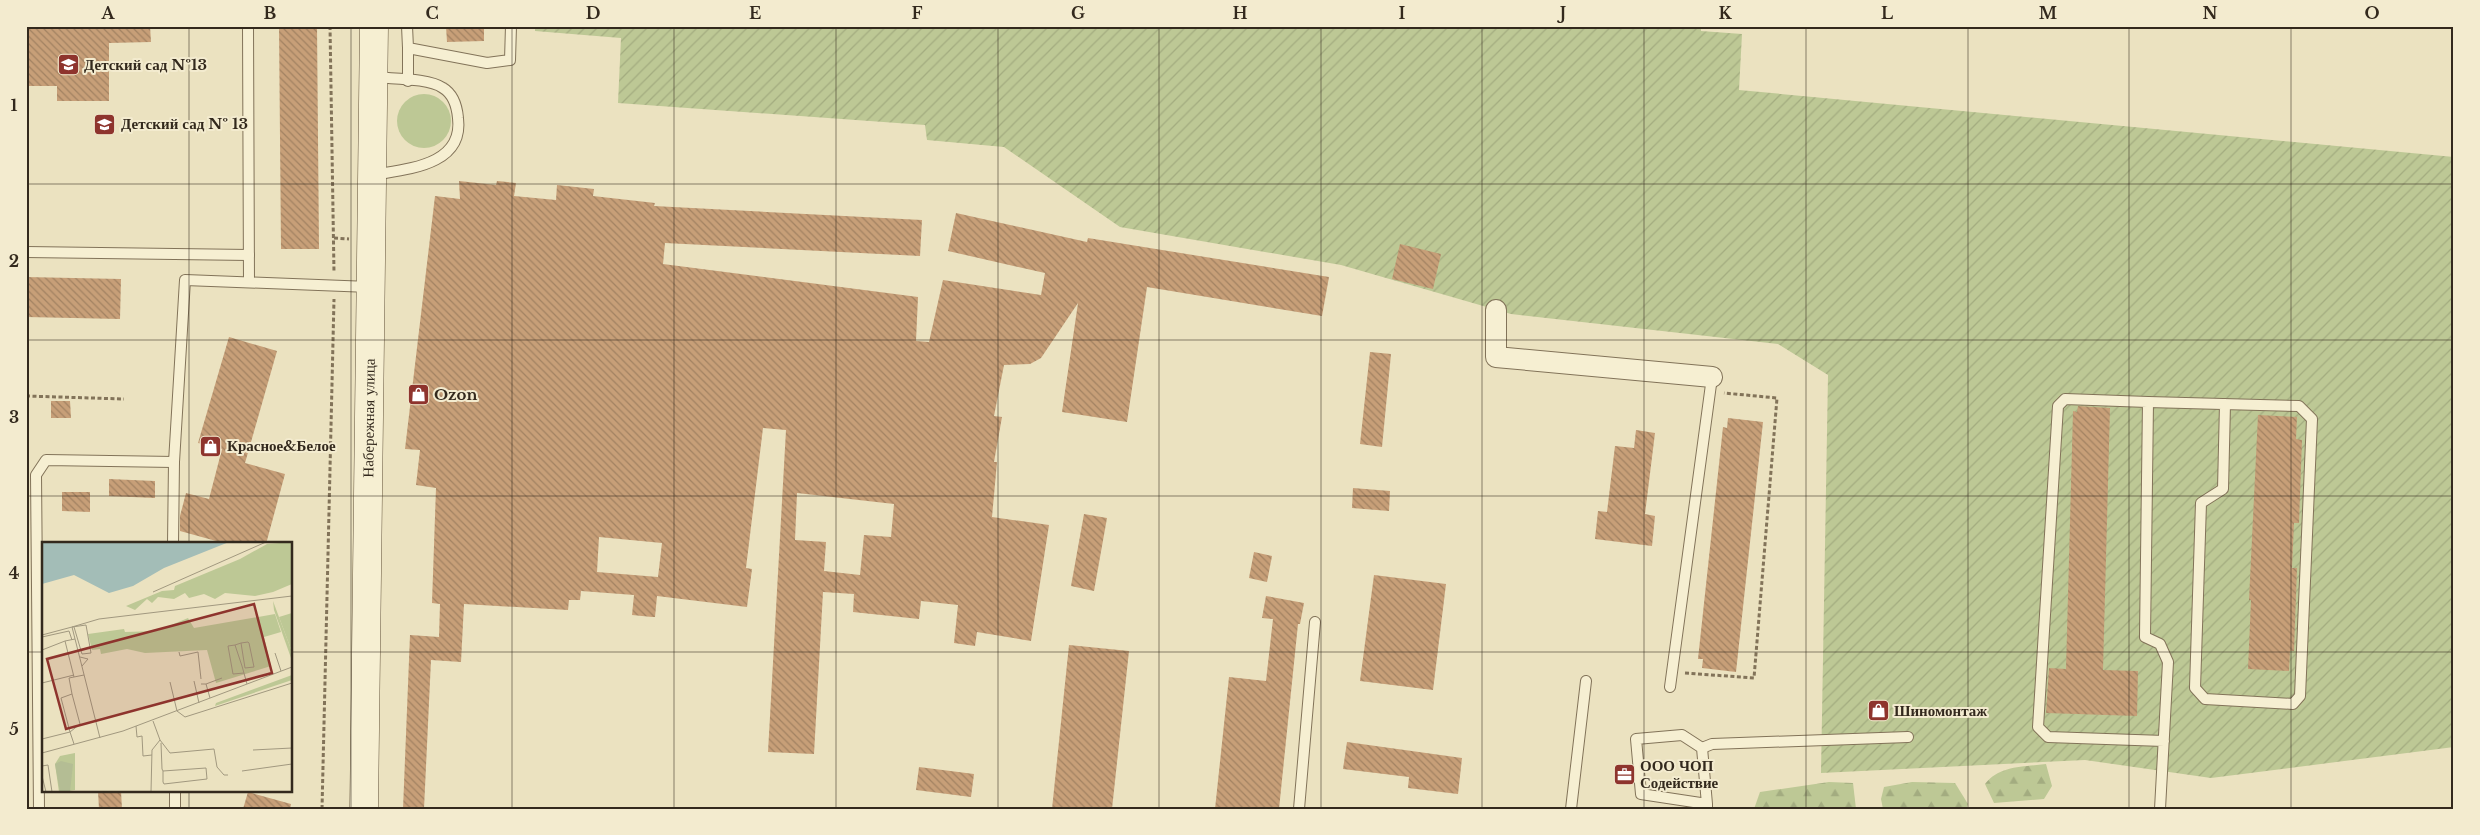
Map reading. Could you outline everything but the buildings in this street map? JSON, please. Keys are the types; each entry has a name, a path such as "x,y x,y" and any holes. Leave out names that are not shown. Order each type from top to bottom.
{"main road":[{"name":"Набережная улица","path":"364,809 369,543 374,26"}],"street":[{"path":"1496,310 1496,357 1712,377"}],"lane":[{"path":"248,26 249,282"},
{"path":"407,26 408,81"},
{"path":"408,48 487,63 510,60 511,26"},
{"path":"372,175 430,164 447,152 456,137 459,121 456,106 449,93 433,83 374,77"},
{"path":"26,252 249,255"},
{"path":"173,542 174,462 185,280 370,287"},
{"path":"1670,687 1712,377"},
{"path":"2164,741 2048,737 2038,727 2058,406 2066,399 2299,406 2312,418 2300,696 2293,704 2205,699 2195,688 2201,503 2223,490 2225,404"},
{"path":"2148,402 2145,637 2160,644 2168,662 2160,809"},
{"path":"40,809 36,475 46,460 174,462"},
{"path":"1299,809 1315,622"},
{"path":"1571,809 1586,681"},
{"path":"1682,735 1702,748 1707,806 1641,794 1636,739 1682,735"},
{"path":"1702,748 1712,744 1908,737"},
{"path":"175,792 176,809"}],"path":[{"path":"322,809 334,285 330,26"},
{"path":"1685,673 1754,678 1777,398 1724,393 1722,403"},
{"path":"26,396 124,399"},
{"path":"1685,680 1686,663"}],"green space":[{"path":"535,26 1701,26 1701,31 1742,34 1739,90 2454,157 2454,747 2211,778 2085,760 1821,773 1828,375 1778,344 1511,314 1341,265 1120,227 1004,147 927,140 925,125 618,103 621,38 535,31"},
{"path":"424,94 434,96 443,102 449,111 451,121 449,131 443,140 434,146 424,148 414,146 405,140 399,131 397,121 399,111 405,102 414,96"},
{"path":"2046,764 2052,786 2044,799 1994,803 1985,784 1991,778 2005,770"},
{"path":"1829,782 1853,783 1856,809 1754,809 1760,792"},
{"path":"1912,782 1955,783 1968,804 1966,809 1883,809 1881,799 1884,787"}],"place":[{"name":"Детский сад №13","path":"68,65"},
{"name":"Детский сад № 13","path":"105,124"},
{"name":"Ozon","path":"418,395"},
{"name":"Красное&Белое","path":"211,446"},
{"name":"Шиномонтаж","path":"1878,711"},
{"name":"ООО ЧОП Содействие","path":"1624,775"}]}
